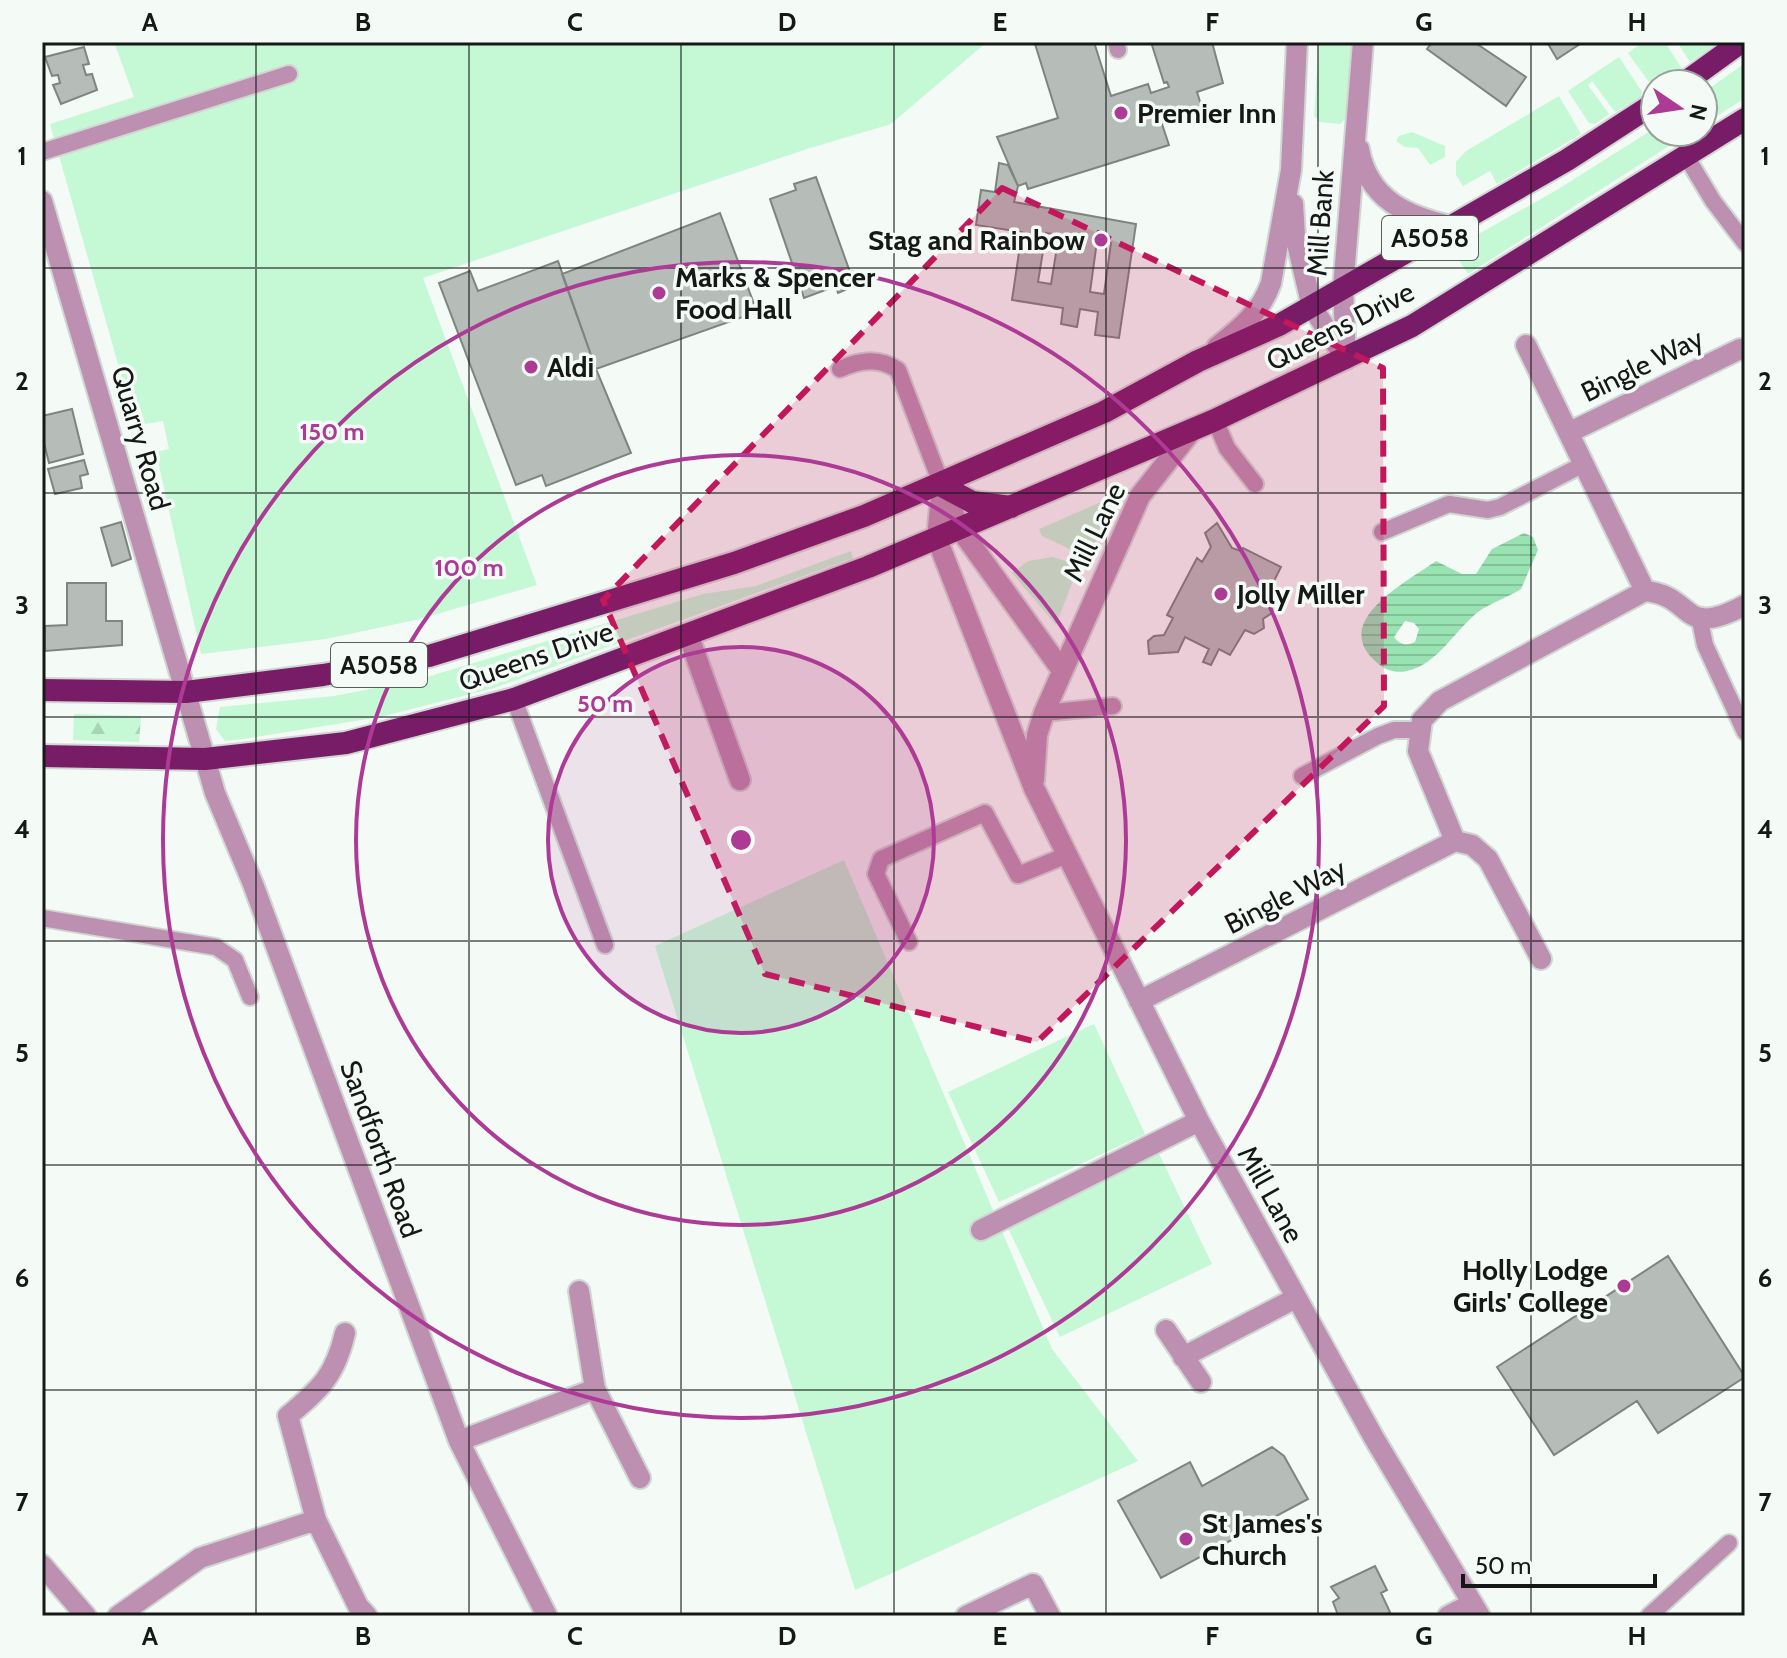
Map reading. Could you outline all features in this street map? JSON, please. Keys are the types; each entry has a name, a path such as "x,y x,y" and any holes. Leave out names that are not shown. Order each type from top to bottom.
{"highway":[{"path":"1705,68 1741,42"},
{"name":"Queens Drive","path":"42,690 186,692 323,675 429,656 734,563 942,486 1104,412 1198,361 1312,307 1567,160 1639,113"},
{"name":"Queens Drive","path":"42,756 205,759 346,743 514,699 688,634 937,539 1215,420 1346,359 1412,326 1745,119"},
{"path":"942,486 972,502 1013,507"}],"street":[{"name":"Mill Bank","path":"1297,42 1291,170 1295,235 1312,307 1346,359"},
{"name":"Mill Bank","path":"1346,359 1343,289 1363,42"},
{"name":"Mill Bank","path":"1355,130 1362,166 1376,190 1400,210 1451,226"},
{"name":"Mill Bank","path":"1198,361 1241,328 1266,299 1291,170"},
{"name":"Quarry Road","path":"42,201 186,692"},
{"name":"Bingle Way","path":"1526,345 1645,591"},
{"name":"Bingle Way","path":"1570,432 1740,349"},
{"name":"Mill Lane","path":"1034,788 1037,735 1061,669 1140,496 1193,429"},
{"path":"942,486 960,529 1061,669"},
{"path":"937,539 942,486"},
{"name":"Mill Lane","path":"937,539 1034,788 1199,1121 1296,1298 1476,1610"},
{"path":"1541,959 1488,859 1472,845 1455,841 1418,751 1422,720 1440,701 1645,591 1663,593 1700,621 1712,620 1745,605"},
{"path":"688,634 740,780"},
{"name":"Sandforth Road","path":"186,692 205,759 459,1441 547,1616"},
{"name":"Bingle Way","path":"1139,1001 1455,841"},
{"path":"981,1230 1199,1121"},
{"path":"579,1291 595,1389 640,1478"},
{"path":"1183,1357 1296,1298"},
{"path":"1166,1330 1201,1382"},
{"path":"345,1333 339,1358 326,1383 288,1416 316,1520 358,1606 367,1616"},
{"path":"459,1441 595,1389"},
{"path":"118,1616 200,1558 316,1520"},
{"path":"42,1565 86,1616"},
{"path":"966,1616 1033,1584 1050,1616"},
{"path":"1448,1616 1476,1610"}],"lane":[{"path":"42,152 289,74"},
{"path":"1686,156 1713,201 1745,243"},
{"path":"840,369 856,362 885,361 898,370 942,486"},
{"path":"1215,420 1227,448 1255,484"},
{"path":"1382,532 1449,504 1488,510 1500,507 1584,464"},
{"path":"1700,621 1705,645 1745,732"},
{"path":"514,699 605,945"},
{"path":"1044,713 1113,706"},
{"path":"1302,776 1378,736 1394,730 1420,730"},
{"path":"909,942 876,874 881,859 985,813 1018,875 1067,855"},
{"path":"42,918 216,947 235,960 250,997"},
{"path":"1649,1616 1729,1543"}],"highlighted area":[{"path":"1002,188 1383,368 1384,706 1037,1042 765,974 603,600"}],"green space":[{"path":"114,42 987,42 891,124 807,149 423,278 537,585 420,619 326,639 201,654 156,452 169,449 163,421 145,424 140,408 131,410 50,124 134,97"},
{"path":"1319,42 1352,42 1345,119 1340,124 1320,122 1314,116"},
{"path":"1643,42 1665,42 1681,68 1639,68 1628,53"},
{"path":"1677,42 1719,42 1690,62"},
{"path":"1619,57 1639,87 1639,98 1615,112 1592,81 1588,85 1609,114 1595,124 1589,123 1568,91"},
{"path":"1745,63 1745,98 1719,115 1719,82"},
{"path":"1559,96 1581,134 1497,184 1490,171 1463,186 1456,175 1456,162 1466,151"},
{"path":"1412,132 1445,146 1445,157 1430,165 1418,148 1405,147 1396,141 1399,136"},
{"path":"1639,138 1639,148 1666,148 1468,274 1452,249 1555,191"},
{"path":"1115,496 1089,558 1042,536 1039,529"},
{"path":"851,551 853,558 494,688 380,717 243,739 225,741 216,729 220,707 334,696 417,680 703,594 756,586"},
{"path":"1052,557 1079,565 1056,625 1012,573 1028,561"},
{"path":"74,714 141,716 139,742 73,740"},
{"path":"844,860 1052,1349 1138,1461 855,1590 655,946"},
{"path":"1094,1024 1145,1134 999,1202 948,1092"},
{"path":"1159,1154 1212,1264 1060,1337 1007,1226"}],"shaded area":[{"path":"1524,533 1533,537 1538,550 1521,589 1478,612 1437,654 1418,667 1402,672 1393,671 1374,660 1363,645 1362,630 1379,603 1436,561 1462,574 1476,574 1492,549","holes":["1405,621 1414,623 1419,629 1415,642 1403,644 1394,637"]}],"building":[{"name":"Premier Inn","path":"1094,42 1111,96 1148,84 1151,93 1169,87 1167,82 1164,83 1151,42 1212,42 1223,83 1197,92 1202,108 1161,121 1169,145 1028,189 1026,183 1018,186 997,137 1058,118 1035,44"},
{"path":"1432,42 1474,42 1526,77 1506,106 1427,49"},
{"path":"1547,42 1583,42 1557,59"},
{"path":"84,47 89,64 83,65 86,75 92,74 97,90 61,104 53,85 60,83 58,75 52,76 45,57"},
{"path":"999,163 1008,165 1018,186 1014,202 1136,224 1119,338 1095,335 1098,312 1080,309 1077,327 1061,324 1063,308 1012,300 1022,232 976,225 981,190 995,192","holes":["1046,233 1059,235 1051,284 1038,282","1097,241 1111,243 1104,294 1090,292"]},
{"path":"816,177 855,286 838,293 836,286 804,298 770,199 796,190 794,184"},
{"name":"Marks & Spencer Food Hall","path":"720,213 757,312 596,369 562,274"},
{"path":"558,261 596,369 631,453 546,486 542,475 516,485 439,283 470,271 478,291"},
{"path":"72,409 83,454 49,463 42,435 42,416"},
{"path":"84,460 88,474 80,476 82,488 55,494 48,469"},
{"path":"121,522 131,559 112,566 101,528"},
{"name":"Jolly Miller","path":"1217,523 1232,548 1241,551 1243,548 1281,567 1269,591 1265,589 1262,596 1271,601 1272,613 1263,619 1264,628 1254,634 1245,630 1230,655 1219,649 1211,665 1203,662 1209,649 1185,637 1178,652 1149,654 1148,641 1154,636 1164,635 1173,618 1167,615 1197,558 1202,562 1211,547 1205,533"},
{"path":"67,583 106,583 106,621 122,621 122,645 45,651 45,626 67,625"},
{"path":"1668,1256 1745,1377 1658,1433 1637,1401 1554,1455 1497,1367"},
{"name":"St James's Church","path":"1272,1447 1284,1456 1308,1499 1161,1578 1118,1501 1190,1462 1202,1486"},
{"path":"1375,1566 1387,1590 1381,1593 1390,1612 1383,1616 1338,1615 1333,1602 1339,1598 1331,1587"}],"place":[{"name":"Premier Inn","path":"1121,113"},
{"name":"Stag and Rainbow","path":"1101,240"},
{"name":"Marks & Spencer Food Hall","path":"659,293"},
{"name":"Aldi","path":"531,367"},
{"name":"Jolly Miller","path":"1221,594"},
{"name":"Holly Lodge Girls' College","path":"1624,1286"},
{"name":"St James's Church","path":"1186,1539"}]}
